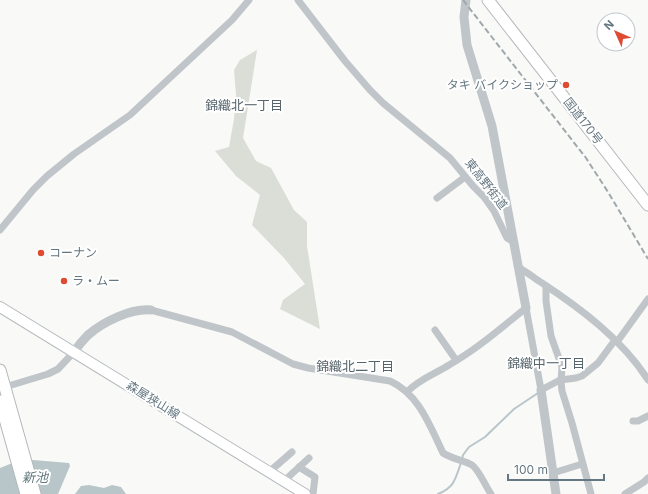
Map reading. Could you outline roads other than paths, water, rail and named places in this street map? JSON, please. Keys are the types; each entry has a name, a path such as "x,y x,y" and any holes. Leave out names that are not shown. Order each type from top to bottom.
{"highway":[{"name":"国道170号","path":"488,0 648,205"},
{"path":"0,370 21,458 26,494"},
{"path":"0,401 35,494"}],"main road":[{"name":"森屋狭山線","path":"0,307 305,494"}],"street":[{"path":"0,230 47,176 74,154 130,115 232,20 249,0"},
{"name":"東高野街道","path":"298,0 344,61 370,90 438,146 484,197 494,211 507,238 514,242 526,308"},
{"path":"466,0 464,17 467,46 492,126 514,242"},
{"path":"437,198 465,177"},
{"path":"519,268 570,302 616,341 630,354 648,380"},
{"path":"546,286 548,324 562,367 562,391 591,494"},
{"path":"541,390 561,380 576,378 587,372 598,362 616,341 648,299"},
{"path":"407,392 430,375 456,360 493,335 526,308 541,390 556,494"},
{"path":"5,387 48,374 58,369 88,335 98,328 128,313 142,309 151,310 232,332 293,364 308,368 390,381 398,385 407,392 420,407 443,453 447,456 472,465 491,494"},
{"path":"435,330 456,360"},
{"path":"633,421 638,421 648,416"},
{"path":"269,472 292,452"},
{"path":"284,481 309,458"},
{"path":"554,474 582,464"},
{"path":"299,467 315,477 313,494"},
{"path":"625,494 647,482"}],"water":[{"name":"新池","path":"33,460 69,463 70,466 58,494 0,494 0,468 10,464"},
{"path":"89,485 104,488 112,485 121,487 126,494 75,494 81,486"}],"waterway":[{"path":"462,459 469,447 485,437 514,409 538,393"},
{"path":"438,494 454,482 461,463"}],"railway":[{"path":"463,0 586,158 648,259"}],"place":[{"name":"タキ バイクショップ","path":"566,85"},
{"name":"コーナン","path":"41,253"},
{"name":"ラ・ムー","path":"64,281"}],"district":[{"name":"錦織北一丁目","path":"244,105"},
{"name":"錦織中一丁目","path":"546,363"},
{"name":"錦織北二丁目","path":"355,366"}]}
